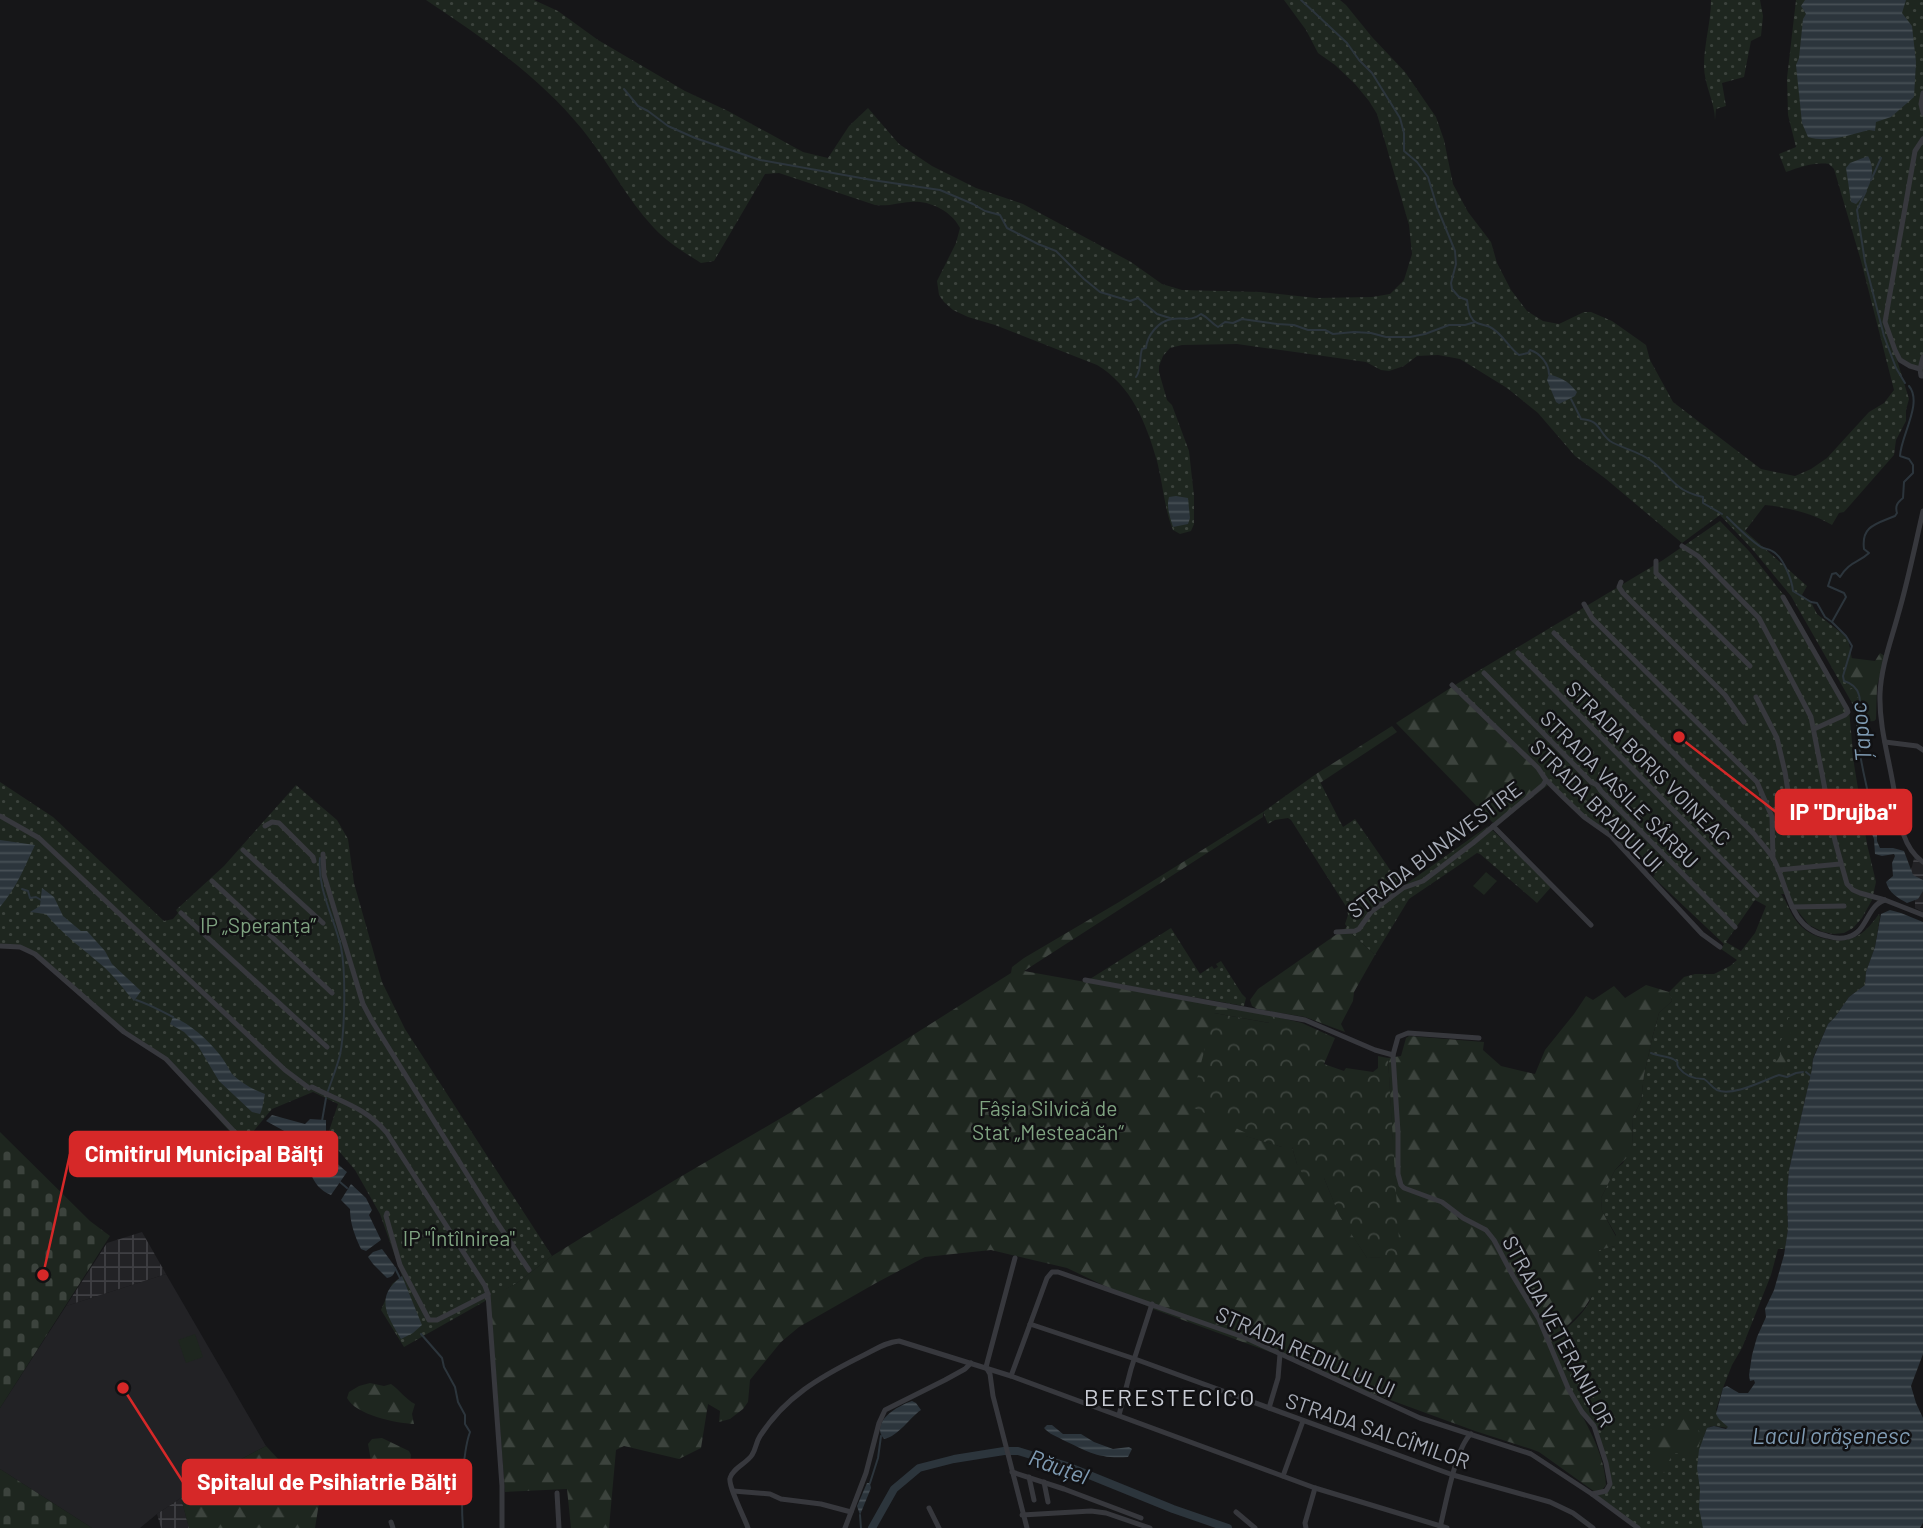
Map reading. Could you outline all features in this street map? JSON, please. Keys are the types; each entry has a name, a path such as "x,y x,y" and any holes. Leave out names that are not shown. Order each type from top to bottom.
{"street":[{"path":"1923,93 1923,113"},
{"path":"1920,369 1900,360 1885,322 1915,151 1923,139"},
{"path":"1923,357 1920,369 1923,376"},
{"path":"1923,511 1881,682 1881,720 1895,801 1904,835 1912,852 1923,862"},
{"path":"1682,546 1698,556 1762,623 1811,717 1840,864 1849,887 1923,915"},
{"path":"1656,561 1656,573 1750,666"},
{"path":"1621,582 1619,587 1623,593 1725,695 1744,722"},
{"path":"1783,597 1847,709 1844,715 1814,729"},
{"path":"1584,604 1592,618 1757,782 1772,817 1773,859"},
{"path":"1554,632 1754,834 1773,859 1798,919 1810,929 1823,935 1849,937 1863,926 1874,905 1885,900"},
{"name":"STRADA BORIS VOINEAC","path":"1518,653 1757,895"},
{"name":"STRADA VASILE SÂRBU","path":"1484,673 1735,927"},
{"name":"STRADA BRADULUI","path":"1452,685 1538,768 1546,780 1584,817 1611,836 1702,934 1720,947"},
{"path":"1756,697 1777,738 1793,823"},
{"path":"1885,742 1917,746 1923,750"},
{"name":"STRADA BUNAVESTIRE","path":"1336,932 1359,929 1371,912 1403,888 1423,881 1546,780"},
{"path":"0,816 39,838 285,1070 311,1088 360,1109 387,1133 488,1294 502,1486 502,1528"},
{"path":"1773,826 1830,818"},
{"path":"265,827 272,822 279,823 314,861"},
{"path":"1493,826 1591,925"},
{"path":"243,850 323,923"},
{"path":"323,854 324,875 367,1012 529,1270"},
{"path":"1777,870 1840,864"},
{"path":"212,881 331,993"},
{"path":"1792,907 1843,906"},
{"path":"181,913 327,1047"},
{"path":"0,946 20,947 36,954 124,1032 166,1059 242,1139"},
{"path":"1085,980 1305,1020 1393,1055 1396,1041 1404,1033 1479,1038"},
{"name":"STRADA VETERANILOR","path":"1393,1055 1398,1174 1401,1185 1442,1202 1463,1218 1489,1232 1498,1246 1539,1319 1568,1388 1597,1434 1610,1484 1606,1491 1592,1494"},
{"path":"387,1213 400,1265 429,1320 437,1320 488,1294"},
{"path":"1016,1258 986,1367 990,1374 992,1396 1027,1528"},
{"name":"STRADA REDIULULUI","path":"1011,1376 1047,1278 1055,1271 1246,1338 1420,1418 1531,1454 1592,1494 1637,1528"},
{"path":"1119,1415 1152,1304"},
{"name":"STRADA SALCÎMILOR","path":"1030,1324 1135,1359 1453,1475 1550,1502 1573,1513 1593,1528"},
{"path":"748,1528 730,1482 732,1474 752,1456 760,1436 786,1404 812,1382 885,1345 899,1341 986,1367 1315,1488 1442,1527 1453,1475 1465,1440 1471,1434"},
{"path":"1269,1408 1278,1378 1280,1354"},
{"path":"845,1528 866,1473 885,1410 965,1369 971,1363"},
{"path":"1283,1476 1303,1420"},
{"path":"1012,1472 1141,1518"},
{"path":"1029,1477 1034,1500"},
{"path":"1044,1482 1048,1502"},
{"path":"1306,1528 1315,1488"},
{"path":"733,1491 770,1494 781,1499 821,1504 851,1512"},
{"path":"557,1493 559,1528"},
{"path":"929,1508 939,1528"},
{"path":"1022,1515 1091,1511 1106,1513 1150,1528"},
{"path":"1236,1512 1255,1528"}],"shaded area":[{"path":"1914,858 1923,864 1923,912 1915,908 1915,897 1909,880"},
{"path":"142,1232 166,1274 66,1306 107,1243"},
{"path":"166,1274 266,1446 230,1465 140,1528 92,1528 0,1469 0,1408 66,1306"},
{"path":"181,1498 189,1528 161,1528 157,1514"}],"green space":[{"path":"426,0 534,0 558,11 598,40 685,91 803,152 828,158 849,126 868,108 899,144 932,166 976,188 1023,204 1131,262 1162,284 1182,290 1260,292 1316,298 1372,297 1390,294 1404,280 1412,254 1409,225 1377,114 1355,84 1318,53 1306,30 1284,0 1340,0 1405,72 1436,117 1453,184 1468,212 1491,242 1497,263 1511,290 1527,311 1543,321 1559,324 1584,312 1591,312 1612,321 1646,345 1650,360 1673,402 1761,469 1795,476 1827,458 1869,412 1884,403 1894,390 1834,169 1829,164 1818,164 1786,172 1779,154 1796,147 1788,115 1787,78 1796,0 1923,0 1923,374 1918,374 1918,370 1897,360 1909,399 1906,421 1896,440 1894,455 1844,512 1839,513 1832,525 1800,512 1765,505 1745,531 1807,586 1802,595 1812,604 1817,614 1848,638 1864,724 1791,596 1720,515 1682,543 1575,456 1538,413 1507,388 1460,359 1438,355 1417,356 1404,366 1389,371 1366,362 1237,344 1182,345 1170,348 1163,356 1159,372 1167,400 1172,405 1189,451 1194,496 1194,524 1191,531 1180,534 1173,530 1170,522 1148,433 1136,407 1120,384 1097,365 968,317 944,302 939,295 937,281 956,243 960,228 944,210 920,202 875,205 779,173 765,174 714,261 701,263 670,243 654,228 582,129 548,92 489,44"},
{"path":"1711,0 1760,0 1763,16 1761,36 1751,41 1744,77 1722,83 1726,106 1716,109 1715,120 1704,66"},
{"path":"1720,521 1749,551 1786,598 1849,709 1854,764 1876,882 1872,900 1862,918 1844,933 1823,932 1809,925 1784,894 1781,894 1795,920 1818,937 1835,940 1852,938 1865,931 1879,914 1880,917 1865,985 1849,997 1828,1024 1813,1058 1789,1170 1785,1249 1778,1249 1771,1275 1723,1388 1716,1410 1728,1428 1709,1427 1705,1528 1638,1528 1592,1494 1609,1487 1608,1472 1594,1426 1574,1400 1550,1343 1574,1322 1589,1303 1595,1285 1599,1250 1615,1246 1616,1235 1602,1211 1601,1198 1615,1170 1623,1163 1632,1146 1633,1117 1641,1101 1644,1075 1659,1013 1672,1001 1669,992 1684,977 1714,974 1737,960 1721,949 1724,944 1653,877 1655,875 1632,851 1582,813 1455,685 1663,560","holes":["1755,900 1766,906 1755,933 1741,951 1726,942"]},
{"path":"1880,653 1885,656 1877,686 1876,719 1864,722 1859,719 1859,698 1849,690 1855,687 1855,684 1847,673 1848,663 1851,658 1875,661"},
{"path":"1455,685 1538,767 1548,785 1496,826 1396,723"},
{"path":"1392,726 1397,732 1320,783 1316,774"},
{"path":"1316,774 1343,827 1355,819 1402,887 1488,826 1552,886 1537,903 1477,853 1409,899 1375,955 1352,934 1337,934 1347,927 1347,908 1291,820 1275,820 1268,824 1263,812"},
{"path":"0,782 53,817 164,921 173,919 178,913 176,910 224,866 296,785 337,820 348,839 354,883 382,982 405,1029 552,1256 517,1283 404,1347 381,1310 392,1284 402,1276 380,1214 355,1170 327,1137 338,1104 313,1092 272,1109 242,1145 165,1060 122,1033 33,954 24,949 0,948"},
{"name":"Fâșia Silvică de Stat „Mesteacăn“","path":"1263,812 1263,817 1024,971 1269,1015 1270,1023 1214,1013 1246,1136 1282,1147 1292,1147 1297,1164 1324,1178 1338,1212 1367,1258 1399,1256 1388,1058 1401,1056 1406,1038 1409,1036 1484,1042 1483,1050 1501,1066 1535,1074 1545,1050 1586,996 1593,1000 1614,986 1625,998 1646,985 1669,992 1672,1001 1659,1013 1644,1075 1641,1101 1633,1117 1630,1154 1615,1170 1601,1198 1602,1211 1619,1242 1615,1246 1599,1250 1598,1295 1592,1296 1583,1310 1550,1343 1601,1458 1606,1485 1602,1490 1595,1492 1539,1452 1363,1390 1324,1372 1153,1309 1067,1268 991,1250 925,1257 799,1327 781,1342 750,1380 748,1402 743,1409 730,1419 719,1422 720,1411 708,1404 701,1448 679,1459 624,1446 616,1450 609,1528 571,1528 567,1489 505,1492 490,1297 517,1283 552,1256 675,1180 793,1111 1011,973 1012,967 1024,958"},
{"path":"1486,872 1497,881 1484,895 1473,886"},
{"path":"1171,928 1200,974 1212,966 1214,969 1218,967 1216,964 1221,961 1246,998 1244,1006 1090,979"},
{"path":"1337,934 1352,934 1375,955 1354,992 1353,1001 1341,1024 1345,1032 1305,1017 1252,1006 1250,1000 1258,989"},
{"path":"1214,1013 1269,1023 1269,1015 1302,1023 1335,1038 1324,1064 1344,1071 1346,1068 1373,1072 1378,1068 1378,1056 1388,1058 1400,1257 1367,1258 1339,1215 1324,1178 1309,1185 1297,1164 1292,1147 1282,1147 1245,1136 1246,1133 1190,1106"},
{"path":"1793,1016 1794,1024 1787,1044 1784,1067 1781,1072 1766,1080 1764,1072 1780,1056 1781,1040 1787,1031 1788,1018"},
{"path":"0,1132 90,1221 110,1236 0,1408"},
{"path":"195,1334 203,1357 186,1363 178,1340"},
{"path":"370,1383 384,1386 391,1384 415,1404 412,1414 414,1424 377,1417 352,1404 347,1398 349,1392"},
{"path":"1687,1409 1693,1413 1701,1439 1696,1453 1673,1453 1667,1472 1659,1472 1654,1467 1650,1430 1666,1425"},
{"path":"382,1438 409,1451 411,1455 397,1478 395,1487 387,1493 372,1467 368,1444 372,1439"},
{"path":"266,1446 319,1503 315,1528 189,1528 181,1498 230,1465"},
{"path":"0,1469 92,1528 0,1528"}],"water":[{"path":"1805,0 1906,0 1902,13 1912,26 1916,62 1914,97 1891,117 1876,122 1875,131 1831,139 1808,137 1802,123 1796,65 1806,14 1801,6"},
{"path":"1868,156 1872,175 1864,194 1856,204 1851,202 1846,168 1850,163"},
{"path":"1549,374 1570,385 1577,392 1575,396 1559,404 1556,402 1547,380"},
{"path":"1169,497 1188,498 1190,518 1188,524 1173,527 1168,501"},
{"path":"1870,829 1877,830 1880,848 1904,851 1913,875 1923,880 1923,891 1918,899 1907,903 1889,889 1886,882 1893,876 1892,863 1895,856 1875,854"},
{"path":"0,840 35,845 16,885 0,907"},
{"path":"42,888 54,897 63,916 81,931 87,931 105,951 112,964 141,991 134,1001 108,971 46,914 30,912 40,906"},
{"name":"Lacul orăşenesc","path":"1890,910 1923,922 1923,1354 1911,1386 1923,1418 1923,1523 1920,1528 1703,1528 1699,1508 1699,1450 1707,1428 1728,1427 1716,1414 1723,1388 1727,1386 1739,1393 1748,1393 1755,1383 1754,1380 1750,1381 1749,1375 1752,1355 1784,1255 1788,1229 1789,1170 1813,1059 1828,1024 1849,997 1865,985 1881,914"},
{"path":"173,1017 205,1038 232,1074 265,1094 260,1114 252,1112 219,1081 198,1046 184,1032 170,1024"},
{"path":"272,1115 305,1124 310,1119 326,1120 328,1150 347,1172 331,1195 314,1180 308,1166 306,1143 266,1121"},
{"path":"351,1184 366,1198 372,1210 369,1215 381,1240 366,1251 361,1249 355,1235 350,1209 341,1200"},
{"path":"382,1249 396,1268 393,1275 387,1278 368,1257"},
{"path":"402,1276 422,1325 401,1339 388,1314 386,1299 388,1291"},
{"path":"912,1401 921,1410 894,1434 884,1439 880,1427 887,1415"},
{"path":"1052,1425 1063,1434 1081,1434 1113,1449 1132,1449 1128,1457 1094,1454 1050,1433 1044,1428"},
{"path":"867,1483 870,1483 871,1488 860,1515 857,1506"}],"waterway":[{"path":"1301,0 1347,43 1372,73 1400,118 1404,133 1404,151 1428,177 1455,251 1452,289 1459,297 1467,300 1469,313 1475,322 1490,327 1519,355 1530,350 1540,356 1546,363 1549,374"},
{"path":"624,89 638,106 668,126 760,160 940,190 1000,215 1007,228 1056,251 1100,292 1130,301 1138,298 1157,314 1170,318"},
{"name":"Țapoc","path":"1871,180 1881,158"},
{"name":"Țapoc","path":"1866,191 1857,210 1865,262 1884,336 1905,383"},
{"path":"1136,377 1142,349 1146,348 1151,334 1158,326 1167,320 1190,319 1201,314 1218,327 1225,322 1233,323 1242,319 1294,325 1308,330 1325,330 1333,334 1354,332 1386,337 1410,337 1449,325 1475,322"},
{"name":"Țapoc","path":"1874,829 1858,740 1860,699 1857,690 1844,681 1843,676 1852,646 1832,622 1846,597 1844,593 1828,586 1832,574 1836,573 1840,577 1850,565 1869,553 1864,549 1867,531 1897,513 1897,505 1903,498 1904,482 1913,473 1913,465 1909,459 1900,456 1913,410 1913,393 1909,386"},
{"path":"1571,399 1581,419 1596,424 1610,441 1650,460 1674,483 1703,497 1703,503 1722,514"},
{"path":"1727,517 1757,544 1776,554 1786,569 1793,591 1817,603 1825,617 1832,622"},
{"path":"320,858 323,892 341,947 344,986 342,1044 328,1091"},
{"path":"22,889 28,891 30,898 41,900"},
{"path":"136,1000 173,1017"},
{"path":"1651,1053 1673,1059 1684,1073 1704,1079 1715,1089 1724,1092 1740,1090 1779,1075 1787,1077 1803,1072"},
{"path":"1806,1072 1811,1076"},
{"path":"322,1121 326,1098"},
{"path":"340,1182 347,1188"},
{"path":"395,1268 400,1278"},
{"path":"421,1334 442,1358 470,1432 462,1493 463,1528"},
{"path":"870,1483 881,1436"},
{"name":"Răuțel","path":"872,1528 894,1489 919,1468 1004,1451 1018,1451 1067,1466 1228,1528"},
{"path":"860,1515 861,1528"}],"place":[{"name":"IP \"Drujba\"","path":"1679,737"},
{"name":"Cimitirul Municipal Bălţi","path":"43,1275"},
{"name":"Spitalul de Psihiatrie Bălți","path":"123,1388"}],"district":[{"name":"BERESTECICO","path":"1170,1396"}],"park label":[{"name":"IP „Speranța”","path":"258,924"},
{"name":"IP \"Întîlnirea\"","path":"459,1237"}]}
